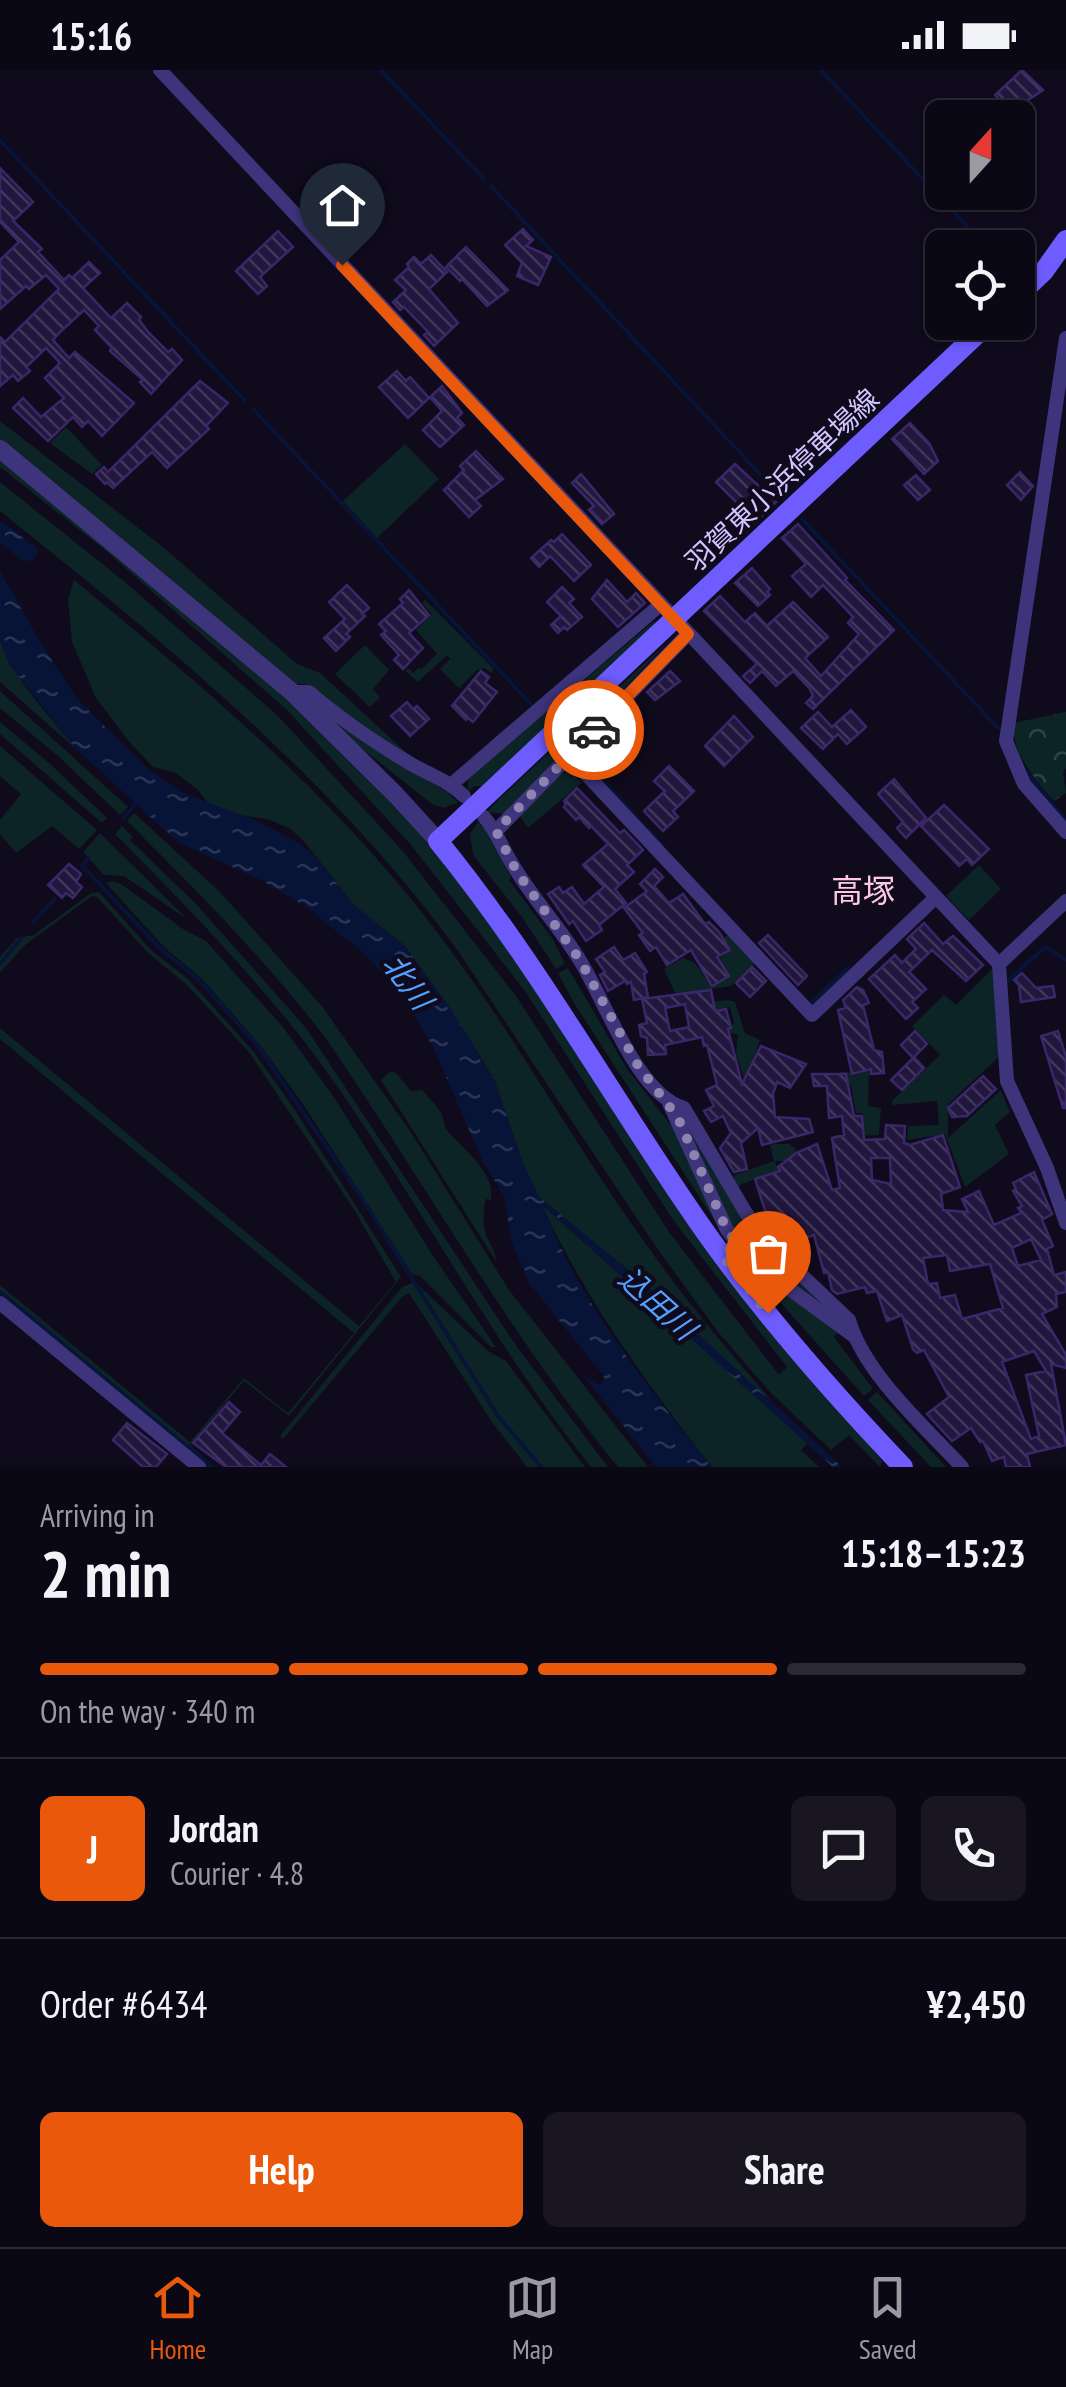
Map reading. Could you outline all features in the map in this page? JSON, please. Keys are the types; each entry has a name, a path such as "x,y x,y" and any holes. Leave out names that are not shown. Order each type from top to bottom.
{"main road":[{"path":"1035,280 1066,240"},
{"name":"羽賀東小浜停車場線","path":"438,841 971,340"},
{"path":"438,841 532,965 729,1250 828,1385 903,1467"}],"street":[{"path":"160,70 998,964 1007,1081 1047,1168 1066,1223"},
{"path":"1066,338 1006,741 1017,773 1066,832"},
{"path":"0,449 292,692 438,841"},
{"path":"496,831 570,758 644,676 673,619"},
{"path":"452,784 536,708 621,642 673,619"},
{"path":"292,692 309,692 410,763 452,784 464,796"},
{"path":"570,758 812,1016 936,898"},
{"path":"484,817 496,831 517,872 580,960 637,1064 669,1103 726,1228 729,1250 750,1260 854,1336"},
{"path":"998,964 1066,900"},
{"path":"669,1103 684,1108 768,1243 849,1320 854,1336 885,1382 962,1467"},
{"path":"0,1302 199,1467"}],"green space":[{"path":"0,421 163,547 297,664 320,673 410,756 332,704 311,685 291,683 0,443"},
{"path":"66,427 102,465 92,474 50,443"},
{"path":"405,444 439,479 377,538 343,501"},
{"path":"0,456 282,692 369,778 423,839 476,901 745,1298 882,1461 880,1467 849,1435 831,1450 771,1393 718,1332 654,1244 456,948 355,826 300,769 184,662 0,511 0,482 125,582 278,716 401,849 516,996 669,1232 779,1375 787,1367 673,1220 525,991 411,845 286,709 106,551 0,467"},
{"path":"74,580 272,751 406,892 472,980 658,1261 771,1400 749,1384 638,1278 539,1197 494,1079 452,1011 405,946 355,906 302,839 289,828 267,819 239,815 208,803 176,773 153,767 131,744 96,698 72,642 68,599"},
{"path":"425,600 494,669 491,673 484,668 476,671 459,688 440,669 450,659 447,655 418,682 405,671 422,669 437,654 416,630 432,614 422,603"},
{"path":"654,621 658,625 485,786 468,791 468,778"},
{"path":"673,637 504,814 487,812 499,799"},
{"path":"0,640 23,683 75,748 0,682"},
{"path":"365,645 389,670 373,689 380,697 370,707 335,674"},
{"path":"0,691 128,807 120,815 0,708"},
{"path":"1066,712 1066,793 1054,801 1020,755 1014,723"},
{"path":"326,713 458,803 443,808 432,804 360,747"},
{"path":"0,722 107,818 102,823 0,734"},
{"path":"0,746 97,830 79,849 52,826 16,853 0,834 0,820 21,794 0,776"},
{"path":"568,772 582,782 528,828 519,815 561,774"},
{"path":"134,813 219,891 321,1005 410,1131 509,1290 648,1467 618,1467 502,1309 324,1036 253,952 127,821"},
{"path":"478,822 509,880 552,938 565,964 556,969 522,917 473,855 470,834"},
{"path":"122,826 133,837 130,840 197,905 306,1028 517,1347 608,1467 591,1467 524,1376 316,1057 234,958 115,834"},
{"path":"100,833 187,919 124,876 104,875 83,852"},
{"path":"979,865 1001,889 969,920 946,896"},
{"path":"112,881 206,941 282,1026 334,1097 433,1256 496,1347 491,1347 420,1276 412,1274 303,1104 260,1045 203,980 164,947 106,883"},
{"path":"99,892 150,949 188,979 253,1051 401,1277 289,1416 244,1381 190,1445 215,1467 207,1467 0,1295 0,1285 190,1442 244,1378 288,1413 354,1333 0,1039 0,1028 359,1326 396,1282 353,1208 249,1052 97,897 92,896 25,945 0,973 0,957 17,938 34,935 91,893"},
{"path":"729,934 755,963 731,986 676,995 664,969 683,958 694,962 712,987 730,976 720,958 732,950 724,938"},
{"path":"568,968 627,1069 669,1123 674,1121 722,1232 574,1003 558,973"},
{"path":"993,968 999,1057 948,1104 948,1138 1001,1090 1010,1112 995,1125 1009,1154 965,1187 945,1134 907,1140 908,1126 939,1125 937,1101 892,1105 892,1101 940,1055 912,1026 944,995 956,1005"},
{"path":"735,1002 745,1033 760,1040 745,1082 736,1053 738,1035 730,1030 734,1022 730,1007 712,1010 705,1003"},
{"path":"391,1071 411,1091 422,1090 440,1111 447,1130 489,1180 491,1200 485,1202 484,1226 496,1261 381,1080"},
{"path":"869,1071 868,1106 881,1108 879,1135 859,1136 859,1131 864,1130 863,1113 856,1113 851,1085 840,1086 840,1072 850,1072 852,1076"},
{"path":"684,1118 740,1216 843,1322 753,1256 732,1228"},
{"path":"790,1144 797,1151 784,1161 775,1161 778,1170 738,1186 733,1179 774,1161 770,1145"},
{"path":"542,1205 808,1443 801,1450 819,1467 712,1467 619,1341 578,1275"},
{"path":"746,1264 838,1332 834,1337 873,1389 864,1396"},
{"path":"415,1282 488,1351 506,1361 585,1467 527,1467 492,1422 409,1293 283,1439 280,1436 402,1287"},
{"path":"877,1392 946,1467 931,1467 868,1400"}],"water":[{"path":"0,520 38,549 34,560 24,561 0,543"},
{"path":"0,571 78,700 148,769 181,792 292,839 312,853 355,906 405,946 494,1079 539,1197 638,1278 842,1467 833,1467 544,1206 594,1308 712,1467 656,1467 583,1375 599,1385 605,1380 603,1375 529,1283 511,1240 504,1196 483,1162 434,1049 400,991 360,950 305,906 261,880 179,843 75,748 9,664 0,640"}],"building":[{"path":"1022,70 1043,90 1028,100 999,100 995,95"},
{"path":"0,168 33,202 13,221 42,249 38,252 64,280 69,275 72,278 89,262 100,273 83,288 111,318 127,303 141,317 139,320 149,333 182,360 151,394 140,382 143,380 110,351 112,348 95,330 99,326 84,310 60,332 53,340 69,358 75,352 134,403 102,436 88,421 82,427 73,417 48,441 13,408 23,398 41,417 64,398 45,378 60,363 46,348 18,381 13,375 0,386 0,337 5,342 59,289 46,275 29,289 26,286 0,309 0,260 19,242 0,222"},
{"path":"523,229 533,240 526,246 551,257 538,285 517,276 522,263 505,245"},
{"path":"278,231 293,247 260,277 267,286 258,294 236,271"},
{"path":"466,247 508,290 487,306 446,267"},
{"path":"431,255 447,272 429,289 458,323 434,346 424,335 428,332 404,307 400,310 393,302 406,290 395,280 409,267 407,264 414,257 421,264"},
{"path":"397,371 406,381 410,377 429,398 408,418 379,387"},
{"path":"200,381 228,403 206,426 209,429 167,468 152,452 113,488 105,484 96,474 104,467 108,472"},
{"path":"442,386 462,413 457,418 464,425 440,447 423,430 442,411 430,397"},
{"path":"910,423 929,443 938,461 924,474 892,439"},
{"path":"476,451 503,479 475,500 481,506 469,517 444,490"},
{"path":"735,464 776,502 746,532 739,524 749,515 716,482"},
{"path":"1020,472 1033,486 1021,500 1007,485"},
{"path":"581,474 614,514 602,524 589,510 594,506 572,483"},
{"path":"916,475 930,490 918,500 904,485"},
{"path":"798,524 894,630 813,709 806,703 813,696 810,689 793,671 776,686 762,671 750,683 743,676 757,664 704,611 720,596 745,622 755,613 767,626 793,602 828,637 805,658 821,676 859,634 848,623 853,617 823,585 811,597 792,576 806,564 782,538"},
{"path":"562,534 591,565 574,581 550,556 539,567 531,558"},
{"path":"752,568 770,589 770,595 758,606 735,583"},
{"path":"607,580 627,602 636,593 645,603 618,627 592,599"},
{"path":"347,585 369,608 336,651 324,638 345,619 329,602"},
{"path":"562,587 574,599 569,603 582,617 558,633 551,625 561,616 547,602"},
{"path":"409,590 429,615 409,633 423,648 403,669 394,660 399,655 381,635 386,631 379,624 403,603 400,599"},
{"path":"481,671 489,677 485,683 497,692 473,722 452,706"},
{"path":"670,671 680,681 655,700 647,692"},
{"path":"407,702 429,719 410,736 391,716"},
{"path":"851,710 866,727 847,744 838,734 823,749 801,728 818,712 832,727"},
{"path":"734,716 753,737 724,766 705,746"},
{"path":"669,766 694,791 673,811 678,817 663,831 644,811 665,791 654,781"},
{"path":"894,779 926,818 906,838 897,828 903,822 878,794"},
{"path":"577,788 620,833 624,830 643,850 627,865 634,872 615,889 626,903 599,925 602,930 586,941 548,894 559,887 563,893 572,887 584,904 604,887 583,865 608,844 564,807 564,801"},
{"path":"944,805 989,849 972,865 967,859 959,866 921,826"},
{"path":"69,864 81,874 76,882 82,887 73,898 66,893 62,898 48,885"},
{"path":"655,869 663,877 654,886 669,903 683,894 705,924 709,922 719,932 730,950 717,957 729,976 712,986 691,950 667,965 656,947 650,951 639,935 643,933 624,908 647,891 640,884"},
{"path":"924,923 943,944 953,936 983,965 966,981 932,950 909,972 926,989 912,1002 918,1008 906,1019 869,979 895,955 902,963 916,949 907,939"},
{"path":"768,935 807,976 798,985 759,943"},
{"path":"614,947 623,960 635,953 647,972 644,974 648,997 634,1000 631,982 625,981 608,991 600,975 605,972 596,959"},
{"path":"752,967 766,981 750,997 736,983"},
{"path":"1022,973 1036,988 1053,986 1055,997 1021,1002 1019,985 1014,980"},
{"path":"857,987 869,1003 863,1005 874,1050 882,1052 884,1073 871,1074 871,1069 852,1074 838,1010 846,1008 843,1000"},
{"path":"711,990 715,1011 726,1009 742,1084 761,1046 806,1064 790,1088 777,1082 773,1094 775,1117 809,1119 813,1132 762,1145 758,1128 741,1143 747,1169 734,1172 720,1148 731,1133 723,1116 711,1122 704,1111 714,1106 706,1090 717,1085 707,1045 704,1046 702,1037 665,1045 666,1054 648,1055 647,1038 641,1036 639,1025 647,1023 642,999","holes":["685,1004 689,1027 670,1031 665,1008"]},
{"path":"915,1031 927,1044 913,1058 901,1045"},
{"path":"1058,1031 1066,1057 1066,1108 1041,1036"},
{"path":"914,1057 924,1068 902,1090 891,1080"},
{"path":"812,1074 846,1074 854,1116 862,1116 864,1140 885,1139 886,1125 905,1126 904,1143 910,1145 943,1135 960,1187 941,1194 943,1210 968,1212 962,1199 979,1191 994,1225 1021,1213 1013,1183 1034,1172 1052,1214 1042,1220 1053,1246 1047,1249 1054,1275 1066,1272 1066,1292 1056,1294 1057,1307 1042,1314 1066,1355 1066,1368 1051,1364 1066,1445 1027,1454 1030,1467 1006,1467 1004,1457 992,1461 983,1441 971,1428 952,1441 927,1414 949,1397 924,1350 917,1353 913,1349 902,1315 887,1321 877,1291 867,1293 865,1287 837,1294 832,1290 828,1272 824,1273 814,1235 806,1238 804,1233 797,1232 794,1222 785,1225 781,1215 768,1220 755,1179 780,1171 778,1167 796,1153 817,1144 832,1190 840,1188 832,1138 844,1135 842,1116 829,1118 827,1086 814,1086","holes":["871,1158 890,1158 891,1184 872,1180","1031,1239 1041,1260 1018,1266 1012,1248","947,1255 950,1271 990,1264 1003,1308 962,1319 955,1295 940,1298 937,1283 928,1284 923,1258","1034,1351 1046,1371 1026,1375 1039,1436 1031,1439 1002,1362"]},
{"path":"983,1076 996,1089 967,1116 952,1117 948,1108"},
{"path":"229,1402 240,1412 222,1433 261,1465 270,1454 286,1467 226,1467 193,1443"},
{"path":"127,1423 167,1454 156,1467 143,1467 113,1440"}],"waterway":[{"path":"381,70 483,178"},
{"path":"821,70 970,230"},
{"path":"0,140 245,401"},
{"path":"491,186 786,502"},
{"path":"254,410 531,704"},
{"path":"802,519 999,729"},
{"path":"580,756 662,845"},
{"path":"1025,770 1066,821"},
{"path":"124,817 136,804"},
{"path":"88,858 82,866 161,949 201,982 258,1046 361,1197 498,1416 541,1467"},
{"path":"33,922 55,898"},
{"path":"0,964 22,937"},
{"path":"1009,980 1045,947 1066,960"},
{"path":"808,1002 848,968"},
{"path":"0,1292 212,1467"}],"way so far":[{"path":"594,730 496,831 517,872 580,960 637,1064 678,1118 726,1228 737,1244 722,1255 768,1313"}],"district":[{"name":"高塚","path":"863,891"}],"route":[{"path":"342,265 688,634 594,730"}],"water label":[{"name":"北川","path":"407,982"},
{"name":"込田川","path":"657,1304"}]}
